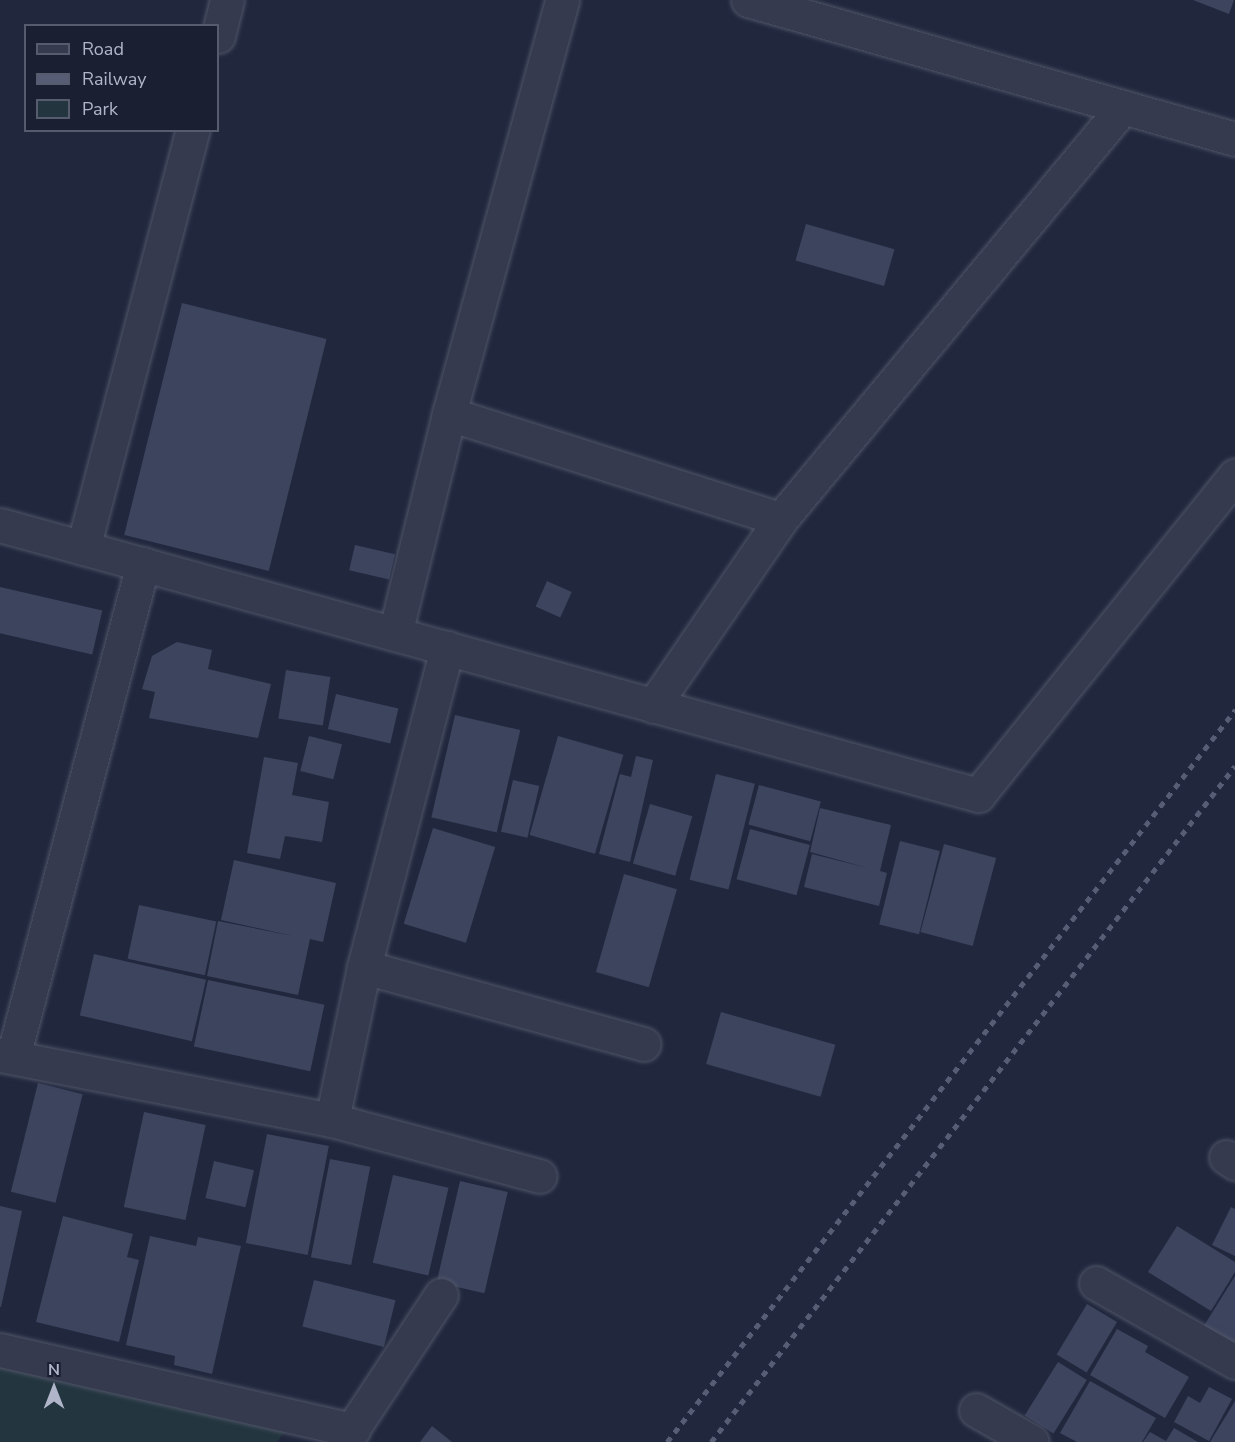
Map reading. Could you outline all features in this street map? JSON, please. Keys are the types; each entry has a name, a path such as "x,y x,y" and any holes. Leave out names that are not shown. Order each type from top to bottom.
{"street":[{"path":"219,32 227,0"},
{"path":"395,634 449,414 562,0"},
{"path":"748,0 1235,139"},
{"path":"653,706 781,519 1123,107"},
{"path":"83,548 192,132"},
{"path":"449,414 781,519"},
{"path":"0,525 978,795 1235,475"},
{"path":"143,564 7,1056 332,1120 540,1176"},
{"path":"332,1120 364,967 447,648"},
{"path":"364,967 644,1044"},
{"path":"1095,1283 1235,1362"},
{"path":"0,1350 349,1436 441,1295"},
{"path":"976,1410 1032,1442"}],"green space":[{"path":"0,1366 288,1428 277,1442 0,1442"}],"building":[{"path":"1193,0 1234,0 1229,14"},
{"path":"806,224 894,249 884,286 796,261"},
{"path":"182,303 327,339 269,571 124,535"},
{"path":"355,545 395,554 389,580 349,570"},
{"path":"547,581 572,592 560,618 536,607"},
{"path":"0,587 102,611 92,654 0,633"},
{"path":"177,642 212,650 208,669 271,684 258,738 149,718 155,692 142,689 152,656"},
{"path":"286,670 330,677 323,725 278,718"},
{"path":"336,694 398,708 390,743 328,729"},
{"path":"455,715 520,730 497,832 431,817"},
{"path":"309,736 342,744 333,779 300,771"},
{"path":"558,736 623,755 595,854 530,835"},
{"path":"636,756 653,760 630,862 599,854 620,774 631,777"},
{"path":"264,757 298,763 292,795 329,802 322,842 285,836 280,859 247,853"},
{"path":"716,774 755,784 728,889 690,880"},
{"path":"513,780 539,786 527,838 501,832"},
{"path":"759,785 821,802 810,841 748,825"},
{"path":"650,804 692,816 675,876 633,864"},
{"path":"820,808 891,825 880,871 887,873 879,906 804,887 812,854 868,868 810,852"},
{"path":"433,828 495,847 466,943 404,924"},
{"path":"750,829 810,845 796,895 737,879"},
{"path":"900,841 940,851 919,934 879,924"},
{"path":"944,844 996,858 973,946 920,932"},
{"path":"234,860 336,883 323,942 310,939 298,995 207,976 218,921 293,936 221,920"},
{"path":"624,874 677,889 649,987 596,972"},
{"path":"139,905 216,921 205,975 128,959"},
{"path":"94,954 206,980 192,1041 80,1015"},
{"path":"208,980 324,1005 310,1071 194,1047"},
{"path":"721,1012 835,1045 821,1097 706,1064"},
{"path":"38,1083 83,1094 56,1203 11,1192"},
{"path":"144,1112 206,1125 185,1220 124,1207"},
{"path":"267,1134 329,1146 308,1255 246,1243"},
{"path":"330,1159 370,1167 351,1265 311,1257"},
{"path":"214,1161 254,1170 245,1207 205,1198"},
{"path":"393,1175 449,1188 428,1276 373,1263"},
{"path":"460,1181 508,1192 484,1293 437,1282"},
{"path":"0,1206 22,1211 1,1307 0,1307"},
{"path":"1231,1207 1235,1209 1235,1256 1212,1245"},
{"path":"63,1216 133,1234 127,1257 139,1260 119,1342 36,1322"},
{"path":"1177,1226 1235,1262 1235,1272 1211,1311 1148,1272"},
{"path":"150,1236 196,1246 198,1237 241,1246 212,1374 174,1365 175,1356 126,1345"},
{"path":"1235,1276 1235,1354 1200,1332"},
{"path":"314,1280 396,1300 384,1347 302,1327"},
{"path":"1087,1304 1117,1322 1087,1373 1057,1355"},
{"path":"1117,1329 1148,1346 1145,1352 1189,1377 1165,1418 1090,1375"},
{"path":"1058,1362 1087,1380 1053,1433 1025,1415"},
{"path":"1090,1381 1156,1418 1142,1442 1077,1442 1060,1433"},
{"path":"1209,1387 1232,1399 1209,1441 1174,1422 1188,1396 1200,1403"},
{"path":"1235,1401 1235,1442 1210,1442"},
{"path":"432,1426 452,1442 420,1442"},
{"path":"1174,1428 1198,1442 1143,1442 1150,1432 1166,1441"}],"railway":[{"path":"667,1442 1235,710"},
{"path":"711,1442 1235,766"}]}
